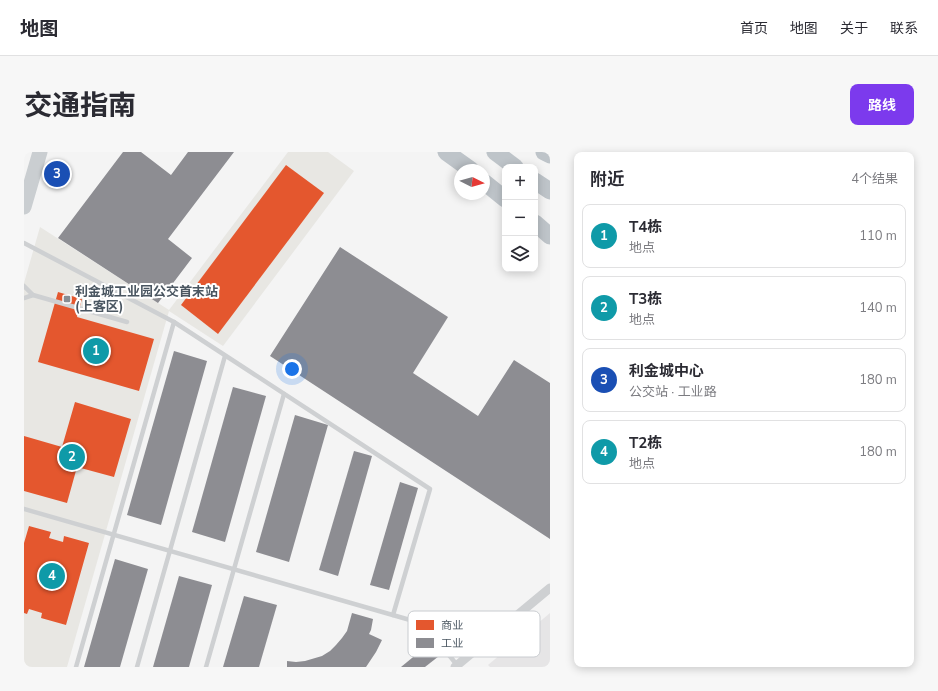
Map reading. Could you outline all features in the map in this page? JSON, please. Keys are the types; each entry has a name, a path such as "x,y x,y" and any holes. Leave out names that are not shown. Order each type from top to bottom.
{"highway":[{"path":"446,152 462,164"},
{"path":"495,152 511,164"},
{"path":"544,152 550,155"},
{"path":"538,183 550,191"},
{"path":"490,185 502,192"},
{"path":"490,186 502,196"},
{"path":"538,216 550,224"},
{"path":"538,226 550,236"}],"main road":[{"path":"24,207 40,152"}],"street":[{"path":"523,611 550,588"},
{"path":"457,666 468,657"}],"lane":[{"path":"24,243 174,322 430,489 393,615"},
{"path":"24,286 33,295 127,322"},
{"path":"24,298 33,295"},
{"path":"76,667 174,322"},
{"path":"136,667 226,356"},
{"path":"206,667 284,394"},
{"path":"24,509 408,619"},
{"path":"450,657 457,666"}],"shaded area":[{"path":"288,152 328,152 354,171 223,346 169,311 67,667 24,667 24,283 40,227 169,310"},
{"path":"550,613 550,667 490,667 488,665 498,657 540,657 540,621"}],"building: 商业":[{"path":"286,165 324,193 218,334 181,305"},
{"path":"58,292 82,299 77,317 154,339 139,391 38,362"},
{"path":"75,402 131,419 114,477 77,467 67,503 24,491 24,436 62,447"},
{"path":"29,526 51,532 49,538 63,542 64,536 89,543 66,625 41,618 42,613 29,609 27,614 24,613 24,543"}],"building: 工业":[{"path":"123,152 141,152 171,175 188,152 234,152 168,239 192,258 158,303 58,238"},
{"path":"340,247 448,317 413,373 478,416 514,360 550,383 550,539 270,356"},
{"path":"174,351 207,361 161,525 127,515"},
{"path":"233,387 266,396 225,542 192,532"},
{"path":"295,415 328,425 289,562 256,552"},
{"path":"354,451 372,456 338,576 319,570"},
{"path":"400,482 418,488 389,590 370,585"},
{"path":"115,559 148,569 120,667 84,667"},
{"path":"179,576 212,585 189,667 153,667"},
{"path":"244,596 277,605 259,667 223,667"},
{"path":"352,613 373,619 369,634 382,640 366,667 287,667 287,661 305,661 322,656 330,651 347,631"},
{"path":"413,657 438,657 425,667 401,667"}],"place":[{"name":"利金城中心","path":"57,174"},
{"name":"利金城工业园公交首末站 (上客区)","path":"67,299"},
{"name":"T4栋","path":"96,351"},
{"name":"T3栋","path":"72,457"},
{"name":"T2栋","path":"52,576"}]}
